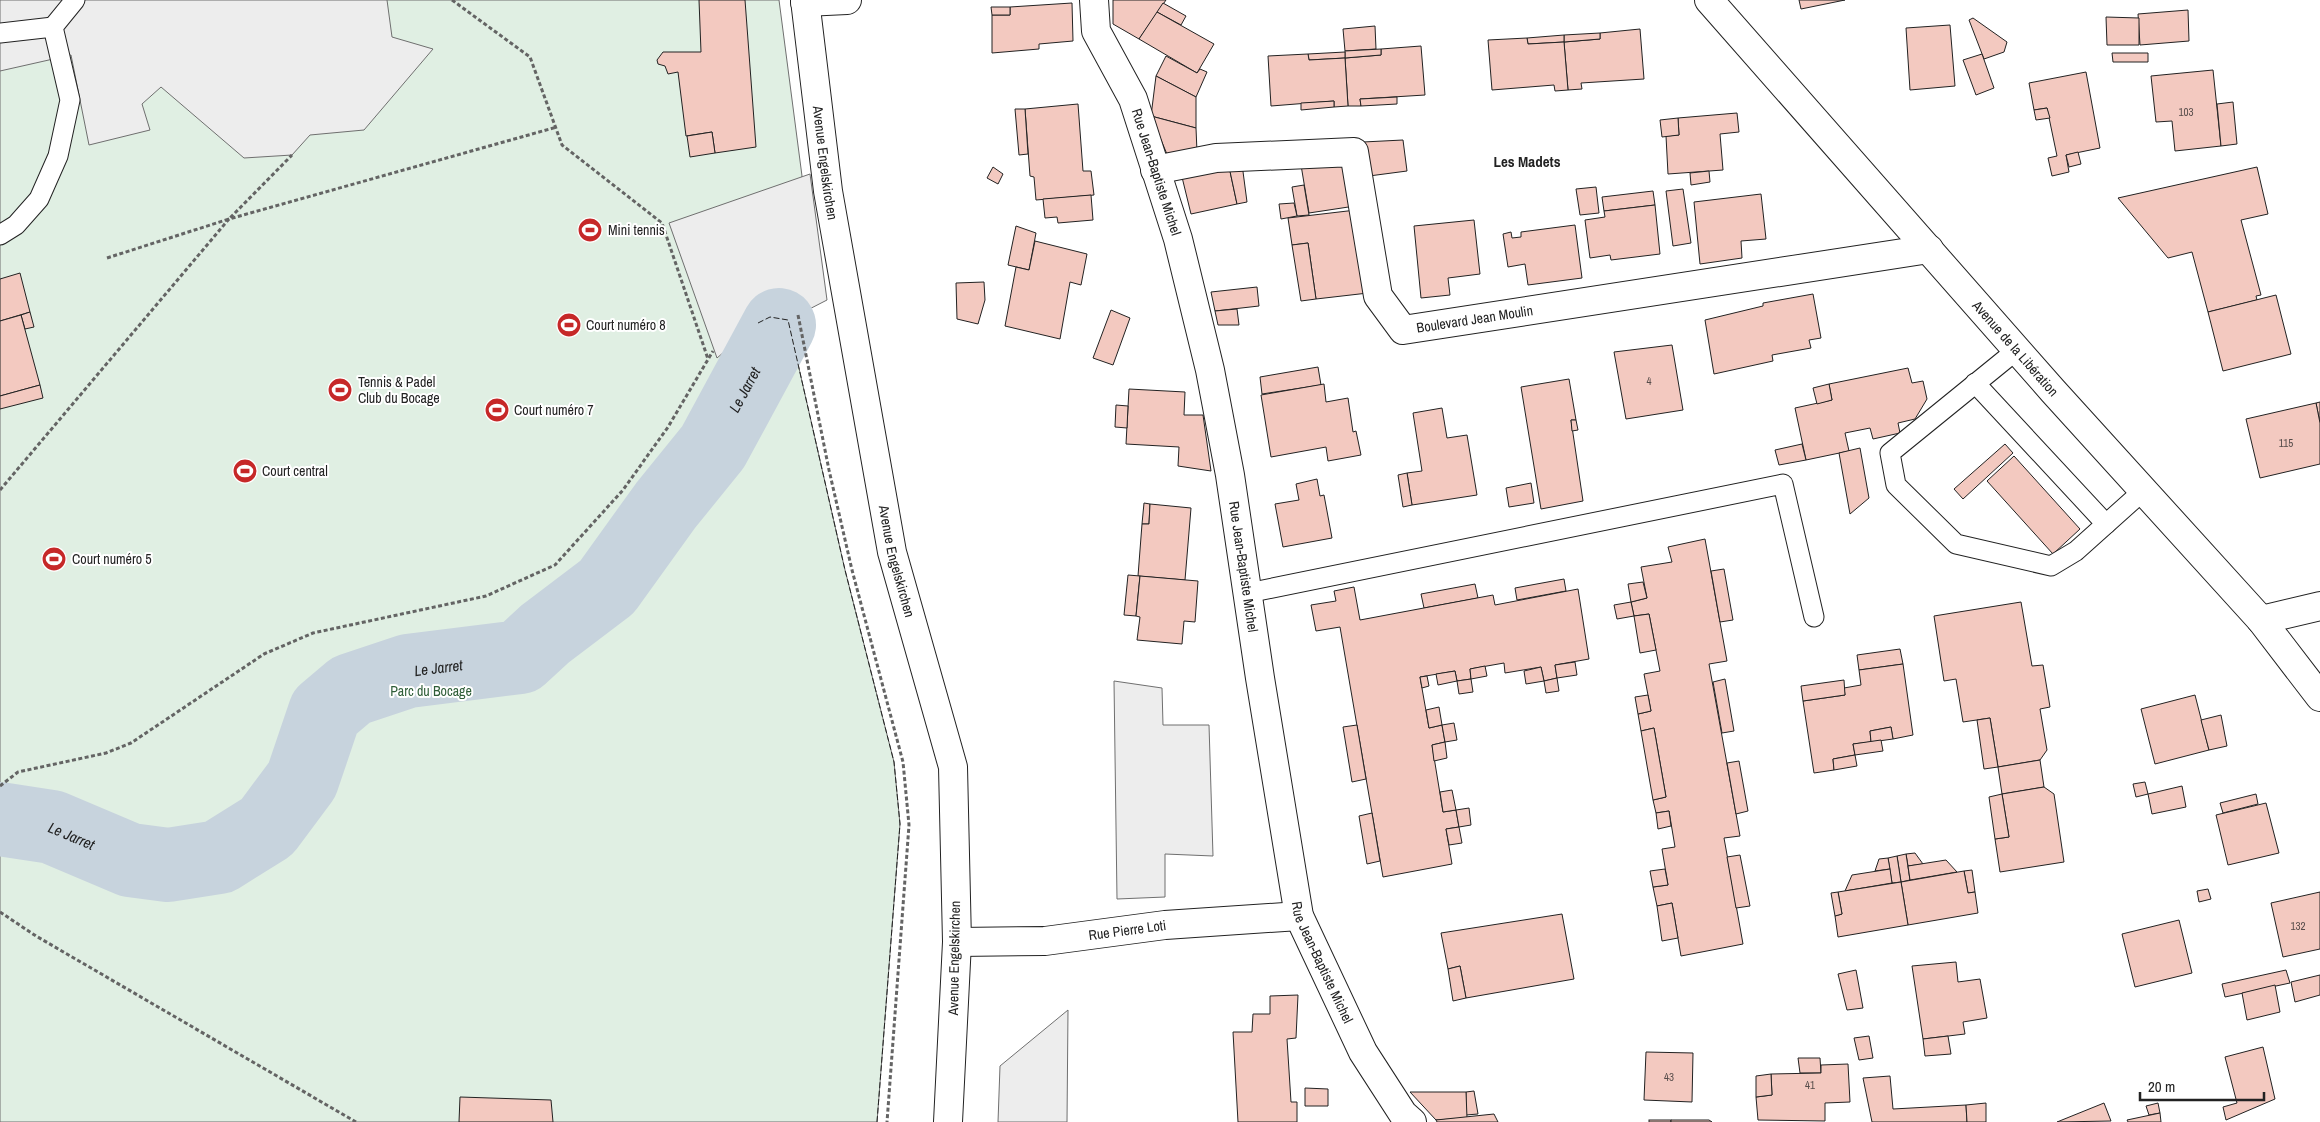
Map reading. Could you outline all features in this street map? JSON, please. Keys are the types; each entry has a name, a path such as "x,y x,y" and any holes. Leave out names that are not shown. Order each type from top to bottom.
{"street":[{"path":"805,1 848,0"},
{"name":"Rue Jean-Baptiste Michel","path":"1094,0 1096,31 1132,99 1178,239 1210,370 1230,475 1299,916 1363,1052 1403,1114 1412,1122"},
{"name":"Avenue de la Libération","path":"1709,0 2261,620 2320,697"},
{"name":"Avenue Engelskirchen","path":"805,1 828,191 892,552 953,767 957,942 948,1122"},
{"name":"Boulevard Jean Moulin","path":"1155,170 1216,158 1354,152 1378,296 1403,330 1930,249"},
{"path":"2261,620 2320,606"},
{"name":"Rue Pierre Loti","path":"957,942 1045,940 1165,925 1299,916"}],"lane":[{"path":"0,33 53,27 76,0"},
{"path":"0,235 16,225 39,198 58,156 70,100 53,27"},
{"path":"2018,349 1890,453 1896,485 1956,544 2051,566 2076,551 2144,490"},
{"path":"1975,383 2106,524"},
{"path":"1248,593 1783,484 1814,617"}],"path":[{"path":"452,0 530,57 562,145 662,223 708,360"},
{"path":"106,258 229,219 557,127"},
{"path":"0,490 229,219 292,155"},
{"path":"798,315 829,470 852,570 903,762 909,825 887,1122"},
{"path":"0,786 18,772 106,753 131,743 264,654 312,633 486,596 555,565 624,490 668,427 713,351"},
{"path":"0,912 36,936 356,1122"}],"green space":[{"name":"Parc du Bocage","path":"0,0 779,0 802,176 742,335 770,317 788,320 845,570 894,762 900,824 877,1122 0,1122"}],"shaded area":[{"path":"0,0 387,0 392,37 433,49 364,130 310,135 292,155 244,158 161,87 142,104 150,130 89,145 71,55 0,71"},
{"path":"810,174 827,300 788,320 770,317 758,323 717,358 669,223"},
{"path":"1114,681 1162,688 1163,725 1209,725 1213,856 1165,854 1165,897 1117,899"},
{"path":"1068,1010 1067,1122 998,1122 1000,1066"}],"building":[{"path":"699,0 745,0 756,147 715,153 712,132 686,136 678,72 668,74 665,66 658,64 657,60 663,52 701,52"},
{"path":"1113,0 1166,0 1139,39 1113,24"},
{"path":"1799,0 1845,0 1801,9"},
{"path":"1072,3 1073,41 1039,44 1039,49 992,53 992,15 1010,15 1010,7"},
{"path":"1163,3 1186,16 1181,25 1157,12"},
{"path":"991,7 1010,7 1010,15 992,15"},
{"path":"2188,10 2189,41 2140,45 2138,14"},
{"path":"1157,12 1214,44 1197,73 1139,39"},
{"path":"2106,17 2139,18 2139,45 2107,45"},
{"path":"1973,18 2007,42 2004,52 1984,59 1969,20"},
{"path":"1950,25 1955,86 1910,90 1906,28"},
{"path":"1375,26 1376,49 1345,51 1343,29"},
{"path":"1640,29 1644,79 1581,83 1582,89 1568,90 1564,42 1600,39 1600,33"},
{"path":"1600,33 1600,39 1564,42 1564,35"},
{"path":"1564,35 1564,42 1528,44 1527,38"},
{"path":"1527,38 1528,44 1564,42 1568,90 1555,91 1554,85 1492,90 1488,40"},
{"path":"1421,46 1425,95 1360,99 1361,106 1348,106 1345,58 1381,55 1381,49"},
{"path":"1381,49 1381,55 1345,58 1345,51"},
{"path":"1345,52 1345,58 1309,60 1308,54"},
{"path":"2112,53 2148,53 2148,62 2113,62"},
{"path":"1308,54 1309,60 1345,58 1348,106 1334,107 1334,101 1271,106 1268,56"},
{"path":"1982,54 1994,88 1976,95 1963,60"},
{"path":"1166,56 1197,73 1200,69 1207,72 1196,97 1156,76"},
{"path":"2213,70 2221,146 2175,151 2172,121 2156,122 2151,76"},
{"path":"2086,72 2100,148 2066,155 2069,172 2052,176 2048,158 2057,156 2047,108 2034,110 2029,83"},
{"path":"1156,76 1196,97 1196,128 1151,116"},
{"path":"1397,97 1397,104 1361,106 1360,99"},
{"path":"1334,101 1334,107 1301,110 1301,103"},
{"path":"2233,102 2237,144 2221,146 2217,104"},
{"path":"1078,104 1083,171 1091,171 1094,195 1036,200 1034,177 1030,176 1025,109"},
{"path":"2047,108 2050,118 2036,120 2034,110"},
{"path":"1015,109 1025,109 1028,154 1019,155"},
{"path":"1737,113 1739,132 1720,134 1723,170 1668,174 1666,136 1679,135 1678,118"},
{"path":"1151,116 1196,128 1197,152 1169,159"},
{"path":"1678,118 1679,135 1662,137 1660,120"},
{"path":"712,132 715,153 690,157 687,136"},
{"path":"1403,140 1407,171 1369,176 1363,142"},
{"path":"2078,152 2081,164 2069,167 2066,155"},
{"path":"1348,158 1355,206 1309,213 1301,165"},
{"path":"1228,162 1237,204 1191,214 1181,173"},
{"path":"1228,162 1242,164 1247,202 1237,204"},
{"path":"993,167 1003,174 998,184 987,178"},
{"path":"2257,167 2268,214 2241,220 2261,295 2256,296 2257,300 2208,312 2192,252 2168,258 2118,198"},
{"path":"1709,171 1710,182 1691,185 1690,173"},
{"path":"1304,185 1309,215 1297,216 1292,187"},
{"path":"1596,187 1599,213 1580,215 1576,189"},
{"path":"1683,189 1691,243 1673,246 1666,191"},
{"path":"1653,191 1655,205 1604,211 1602,197"},
{"path":"1761,194 1766,239 1741,241 1742,258 1700,264 1694,202"},
{"path":"1091,195 1093,220 1058,223 1057,217 1045,218 1043,199"},
{"path":"1294,203 1297,216 1281,219 1279,204"},
{"path":"1655,205 1660,254 1611,260 1610,255 1590,258 1585,220 1605,217 1604,211"},
{"path":"1356,210 1368,293 1316,299 1308,243 1292,245 1288,218"},
{"path":"1474,220 1480,274 1448,278 1450,295 1421,298 1414,226"},
{"path":"1575,225 1582,278 1528,285 1525,264 1508,267 1503,234 1511,232 1512,238 1521,237 1521,232"},
{"path":"1016,226 1036,233 1029,270 1008,265"},
{"path":"1035,241 1087,254 1081,285 1070,282 1060,339 1005,326 1016,267 1029,270"},
{"path":"1308,243 1316,299 1301,301 1292,245"},
{"path":"20,273 30,312 0,321 0,279"},
{"path":"984,282 985,300 978,324 957,319 956,283"},
{"path":"1257,287 1259,306 1215,311 1211,292"},
{"path":"1813,294 1821,338 1809,340 1811,348 1772,355 1773,361 1714,374 1705,320 1763,306 1763,303"},
{"path":"2276,295 2291,354 2223,371 2208,312"},
{"path":"1237,309 1239,325 1218,325 1215,311"},
{"path":"1111,310 1130,318 1113,365 1093,358"},
{"path":"30,312 34,327 25,329 21,315"},
{"path":"21,315 40,385 0,396 0,321"},
{"path":"1672,345 1683,410 1626,419 1614,352"},
{"path":"1318,367 1321,385 1262,394 1260,377"},
{"path":"1908,368 1912,383 1923,381 1927,399 1915,419 1898,423 1900,433 1873,439 1870,428 1845,433 1849,451 1806,460 1795,408 1832,400 1829,384"},
{"path":"1569,379 1576,420 1571,420 1583,501 1541,509 1521,387"},
{"path":"1324,384 1326,402 1348,398 1353,432 1356,431 1361,455 1328,461 1326,447 1271,457 1261,395"},
{"path":"1829,384 1832,400 1817,404 1813,388"},
{"path":"40,385 43,398 0,409 0,396"},
{"path":"1129,389 1185,392 1184,415 1203,415 1211,471 1178,466 1179,447 1126,444"},
{"path":"2320,402 2320,423 2316,403"},
{"path":"2316,403 2320,423 2320,464 2260,478 2246,419"},
{"path":"1116,405 1128,406 1127,428 1115,427"},
{"path":"1442,408 1447,438 1467,435 1477,495 1412,505 1407,473 1422,471 1413,413"},
{"path":"1571,420 1576,420 1578,430 1572,431"},
{"path":"1802,444 1806,460 1779,465 1775,450"},
{"path":"2005,444 2013,453 1963,499 1954,489"},
{"path":"1860,448 1869,498 1850,514 1839,453"},
{"path":"2014,456 2080,529 2053,554 1987,481"},
{"path":"1407,473 1412,505 1403,507 1398,475"},
{"path":"1317,479 1320,496 1324,495 1332,538 1283,547 1275,504 1299,500 1296,484"},
{"path":"1531,483 1534,503 1509,507 1506,488"},
{"path":"1144,503 1150,504 1149,524 1142,524"},
{"path":"1150,504 1191,508 1185,580 1138,576 1142,524 1149,524"},
{"path":"1705,539 1727,661 1709,664 1740,836 1724,838 1743,944 1681,956 1672,903 1657,906 1653,887 1668,885 1662,849 1675,847 1669,811 1656,813 1653,800 1666,797 1654,728 1641,731 1638,714 1651,711 1644,674 1660,671 1649,614 1634,616 1631,602 1647,598 1641,567 1672,562 1668,547"},
{"path":"1724,569 1733,620 1720,622 1711,571"},
{"path":"1128,575 1140,576 1136,616 1124,615"},
{"path":"1140,576 1198,581 1195,622 1184,621 1182,644 1137,640 1140,617 1136,616"},
{"path":"1564,579 1566,591 1517,600 1515,588"},
{"path":"1643,582 1647,598 1631,602 1628,584"},
{"path":"1475,584 1478,598 1424,608 1421,594"},
{"path":"1354,587 1360,620 1493,595 1495,605 1578,589 1589,659 1555,665 1557,678 1544,681 1541,667 1505,673 1504,663 1470,669 1471,679 1457,681 1455,671 1420,677 1429,728 1442,725 1445,742 1432,745 1443,812 1456,810 1459,827 1446,829 1452,864 1383,877 1340,627 1316,631 1311,605 1336,601 1334,591"},
{"path":"1631,602 1634,616 1617,619 1614,605"},
{"path":"2021,602 2032,666 2043,665 2050,707 2040,709 2047,750 2040,760 1998,767 1990,718 1963,722 1956,679 1944,681 1934,616"},
{"path":"1649,614 1656,650 1640,653 1634,616"},
{"path":"1900,649 1903,664 1859,670 1857,655"},
{"path":"1575,662 1577,675 1557,678 1555,665"},
{"path":"1903,664 1913,735 1893,739 1891,727 1870,731 1871,742 1853,744 1855,755 1833,759 1834,770 1814,773 1803,701 1845,695 1844,688 1861,685 1859,670"},
{"path":"1485,666 1487,676 1471,679 1470,669"},
{"path":"1541,667 1544,681 1526,684 1524,671"},
{"path":"1455,671 1457,681 1438,685 1436,674"},
{"path":"1427,676 1429,686 1422,688 1420,677"},
{"path":"1557,678 1559,691 1546,693 1544,681"},
{"path":"1471,679 1473,692 1459,694 1457,681"},
{"path":"1725,679 1734,731 1722,733 1713,682"},
{"path":"1844,680 1845,695 1803,701 1801,686"},
{"path":"1648,695 1651,711 1638,714 1635,697"},
{"path":"2195,695 2209,750 2155,764 2141,709"},
{"path":"1439,707 1442,725 1429,728 1426,710"},
{"path":"2221,715 2227,746 2209,750 2201,720"},
{"path":"1990,718 1998,767 1984,769 1977,720"},
{"path":"1454,723 1457,740 1445,742 1442,725"},
{"path":"1357,725 1366,779 1352,782 1343,727"},
{"path":"1891,727 1893,739 1871,742 1870,731"},
{"path":"1654,728 1666,797 1653,800 1641,731"},
{"path":"1881,740 1883,751 1855,755 1853,744"},
{"path":"1445,742 1447,758 1434,761 1432,745"},
{"path":"1855,755 1857,766 1834,770 1833,759"},
{"path":"2040,760 2044,787 2002,794 1998,767"},
{"path":"1739,761 1748,811 1736,814 1727,763"},
{"path":"2145,782 2148,794 2136,797 2133,784"},
{"path":"2182,786 2186,807 2152,814 2148,794"},
{"path":"2044,787 2054,794 2064,862 2000,872 1995,839 2009,837 2002,794"},
{"path":"1452,790 1456,810 1443,812 1440,792"},
{"path":"2002,794 2009,837 1995,839 1989,797"},
{"path":"2256,794 2258,804 2223,813 2220,803"},
{"path":"2266,803 2279,853 2228,865 2216,815"},
{"path":"1469,808 1471,825 1459,827 1456,810"},
{"path":"1669,811 1671,826 1658,829 1656,813"},
{"path":"1372,813 1380,861 1367,864 1359,816"},
{"path":"1459,827 1462,843 1449,845 1446,829"},
{"path":"1915,853 1923,864 1908,866 1906,854"},
{"path":"1906,854 1910,880 1901,882 1897,856"},
{"path":"1740,855 1750,906 1736,908 1727,857"},
{"path":"1897,856 1901,882 1892,883 1888,858"},
{"path":"1888,858 1890,869 1875,871 1879,859"},
{"path":"1946,860 1957,872 1910,880 1908,866"},
{"path":"1665,869 1668,885 1653,887 1650,871"},
{"path":"1890,869 1892,883 1845,891 1852,875"},
{"path":"1972,870 1975,892 1968,893 1964,871"},
{"path":"1964,871 1968,893 1975,892 1978,913 1908,925 1901,882"},
{"path":"1901,882 1908,925 1838,937 1835,916 1842,914 1838,892"},
{"path":"2208,889 2211,899 2199,902 2197,891"},
{"path":"1838,892 1842,914 1835,916 1831,893"},
{"path":"2320,892 2320,949 2283,957 2271,903"},
{"path":"1672,903 1678,938 1662,941 1657,906"},
{"path":"1562,914 1574,979 1466,998 1460,966 1448,969 1441,933"},
{"path":"2179,920 2192,973 2135,987 2122,934"},
{"path":"1956,962 1958,982 1980,979 1987,1018 1963,1022 1965,1034 1923,1039 1912,966"},
{"path":"1460,966 1466,998 1453,1001 1448,969"},
{"path":"1856,970 1863,1008 1847,1010 1838,974"},
{"path":"2286,970 2290,983 2225,997 2222,984"},
{"path":"2320,975 2320,995 2295,1002 2291,982"},
{"path":"2275,985 2280,1012 2247,1020 2242,993"},
{"path":"1298,995 1296,1038 1287,1039 1291,1102 1297,1102 1297,1122 1238,1122 1233,1032 1252,1032 1253,1014 1270,1014 1270,996"},
{"path":"1869,1036 1873,1058 1859,1060 1854,1038"},
{"path":"1948,1036 1951,1054 1925,1056 1923,1039"},
{"path":"2263,1047 2275,1099 2226,1120 2223,1107 2237,1103 2225,1057"},
{"path":"1646,1052 1693,1053 1692,1102 1644,1100"},
{"path":"1798,1058 1820,1058 1821,1073 1800,1073"},
{"path":"1848,1064 1850,1102 1825,1103 1825,1121 1758,1120 1756,1097 1772,1095 1771,1074 1821,1073 1821,1065"},
{"path":"1771,1074 1772,1095 1756,1097 1756,1076"},
{"path":"1890,1076 1893,1109 1966,1105 1967,1122 1872,1122 1863,1078"},
{"path":"1305,1088 1328,1089 1328,1106 1305,1106"},
{"path":"1474,1091 1478,1114 1466,1115 1466,1092"},
{"path":"1410,1092 1466,1092 1467,1118 1436,1120"},
{"path":"460,1097 551,1100 553,1122 459,1122"},
{"path":"1986,1103 1986,1122 1967,1122 1966,1105"},
{"path":"2104,1103 2111,1121 2057,1122"},
{"path":"2158,1103 2160,1113 2149,1115 2146,1106"},
{"path":"2160,1113 2161,1122 2128,1122 2127,1120"},
{"path":"1494,1114 1498,1122 1437,1122 1436,1120"},
{"path":"1649,1120 1671,1120 1671,1122 1649,1122"},
{"path":"1671,1120 1709,1120 1712,1122 1671,1122"}],"waterway":[{"name":"Le Jarret","path":"0,819 52,827 130,860 168,865 219,857 267,827 302,780 325,712 351,690 408,671 520,657 545,634 607,587 666,505 713,447 779,325"}],"fence":[{"path":"758,323 770,317 788,320 845,570 894,762 900,824 877,1122"}],"place":[{"name":"Mini tennis","path":"590,230"},
{"name":"Court numéro 8","path":"569,325"},
{"name":"Tennis & Padel Club du Bocage","path":"340,390"},
{"name":"Court numéro 7","path":"497,410"},
{"name":"Court central","path":"245,471"},
{"name":"Court numéro 5","path":"54,559"}],"district":[{"name":"Les Madets","path":"1527,161"}]}
